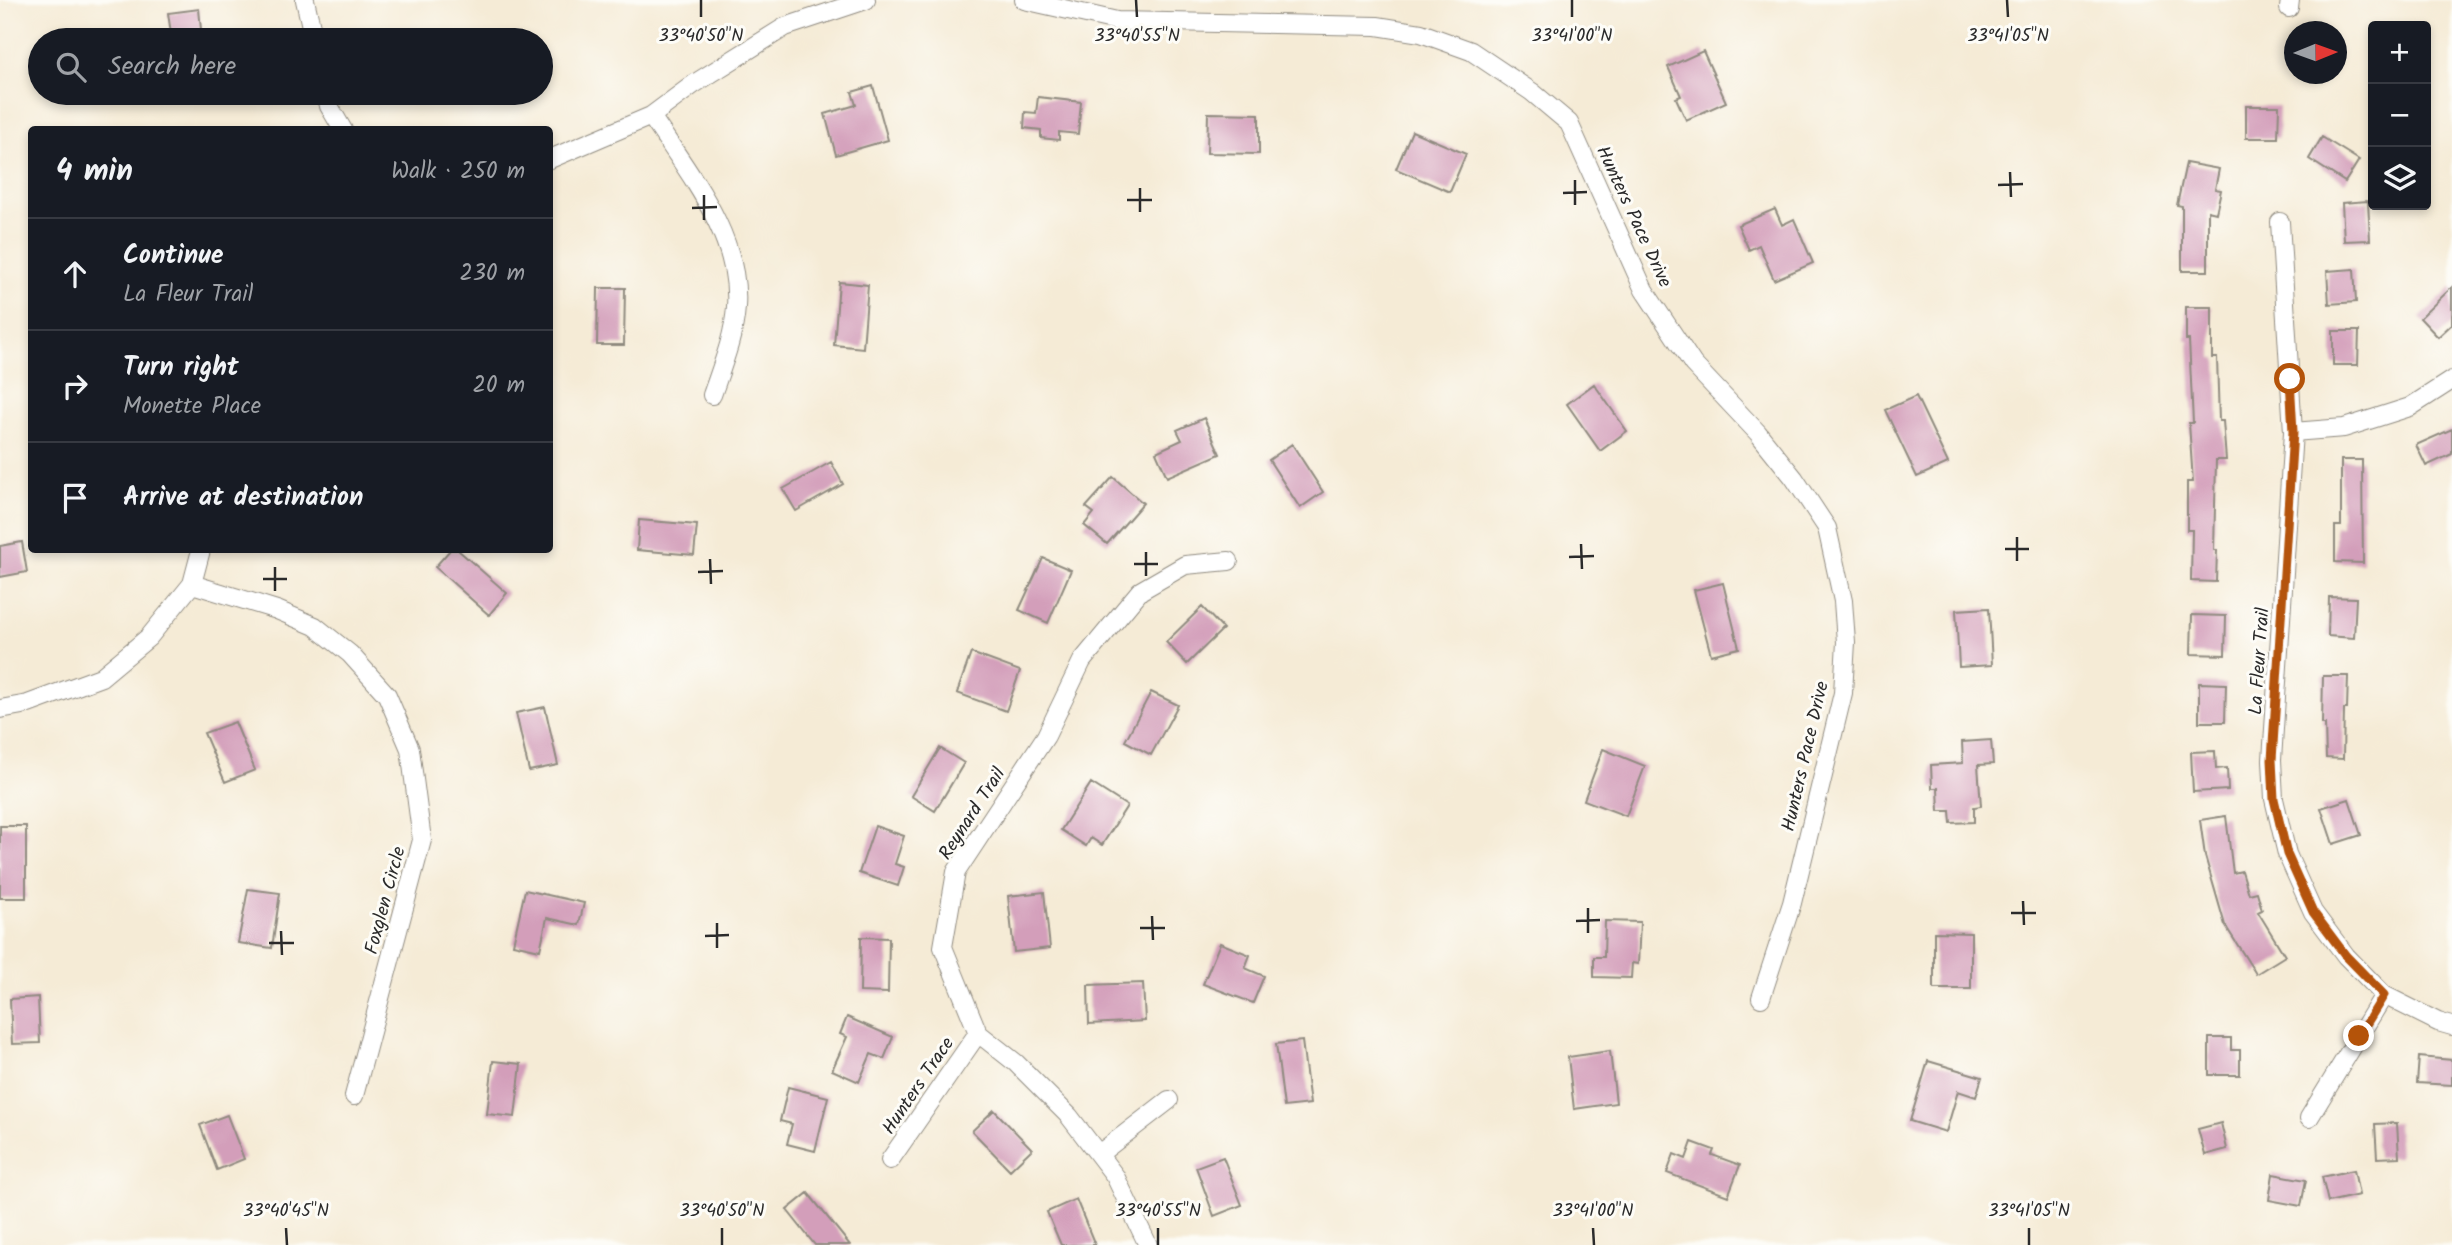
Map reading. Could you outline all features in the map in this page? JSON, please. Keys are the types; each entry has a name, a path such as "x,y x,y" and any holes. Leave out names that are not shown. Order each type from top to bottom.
{"street":[{"path":"305,0 311,28"},
{"path":"553,158 651,116 694,84 785,27 866,0"},
{"name":"Hunters Pace Drive","path":"1024,0 1117,21 1377,26 1421,33 1471,51 1532,92 1569,123 1644,290 1693,364 1758,433 1794,478 1827,528 1843,601 1846,642 1843,693 1792,903 1761,998"},
{"path":"329,105 341,126"},
{"path":"651,116 702,195 732,260 736,281 736,309 728,348 712,394"},
{"name":"La Fleur Trail","path":"2280,222 2293,432 2272,760 2274,799 2287,854 2313,912 2346,956 2384,995 2438,1022 2452,1026"},
{"path":"2293,432 2344,428 2410,407 2452,380"},
{"path":"0,709 28,704 101,677 149,637 192,584 200,553"},
{"name":"Reynard Trail","path":"1148,1245 1115,1176 1069,1116 1016,1063 978,1033 943,947 956,872 1046,736 1082,661 1140,591 1185,565 1229,561"},
{"name":"Foxglen Circle","path":"192,584 277,610 315,626 350,654 387,695 410,748 422,839 354,1096"},
{"path":"2309,1118 2384,995"},
{"name":"Hunters Trace","path":"890,1160 978,1033"},
{"path":"1099,1154 1169,1100"}],"building":[{"path":"199,9 201,28 170,28 168,13"},
{"path":"1703,51 1726,102 1686,120 1676,98 1681,96 1668,67"},
{"path":"873,86 888,140 836,155 825,114 856,105 852,92"},
{"path":"1038,97 1081,102 1078,134 1059,132 1059,140 1041,138 1041,130 1024,128 1025,112 1036,113"},
{"path":"2246,106 2279,106 2278,138 2246,138"},
{"path":"1208,113 1259,114 1259,154 1207,153"},
{"path":"1412,131 1466,154 1450,192 1396,169"},
{"path":"2322,137 2359,160 2345,182 2309,159"},
{"path":"2186,163 2219,169 2215,189 2221,190 2216,213 2208,211 2208,271 2182,271 2182,206 2177,205"},
{"path":"2368,201 2370,240 2344,241 2342,203"},
{"path":"1775,209 1782,225 1794,219 1813,263 1774,280 1759,245 1749,250 1738,225"},
{"path":"2354,269 2356,302 2329,304 2327,271"},
{"path":"839,282 868,285 863,348 834,345"},
{"path":"2452,287 2452,324 2438,337 2420,318"},
{"path":"598,288 625,288 624,345 597,345"},
{"path":"2186,307 2212,307 2212,358 2217,358 2219,421 2223,421 2226,460 2216,460 2216,582 2191,581 2192,530 2187,530 2187,482 2193,482 2189,423 2193,423"},
{"path":"2333,331 2359,331 2358,365 2333,365"},
{"path":"1594,384 1627,431 1600,451 1567,404"},
{"path":"1916,396 1948,463 1917,477 1885,410"},
{"path":"1204,418 1220,454 1167,477 1156,452 1182,440 1177,430"},
{"path":"2452,429 2452,454 2426,466 2416,445"},
{"path":"1292,444 1323,492 1300,508 1269,460"},
{"path":"2341,460 2362,460 2363,563 2335,562 2335,526 2341,526"},
{"path":"831,462 843,484 796,511 783,489"},
{"path":"1113,477 1143,503 1107,544 1084,525 1094,513 1086,507"},
{"path":"639,520 697,525 694,555 637,550"},
{"path":"22,542 27,572 0,577 0,546"},
{"path":"447,553 461,553 507,593 489,615 435,567"},
{"path":"1043,558 1071,570 1048,623 1019,610"},
{"path":"1723,583 1739,648 1711,655 1694,590"},
{"path":"2329,597 2356,598 2354,638 2328,636"},
{"path":"1202,607 1223,629 1187,664 1166,642"},
{"path":"1989,608 1992,665 1959,667 1956,610"},
{"path":"2192,615 2226,616 2225,655 2191,654"},
{"path":"971,653 1020,671 1006,711 957,693"},
{"path":"2323,676 2348,676 2343,759 2326,758 2325,724 2322,724"},
{"path":"2199,683 2226,684 2225,722 2199,722"},
{"path":"1151,692 1178,705 1151,755 1125,741"},
{"path":"545,707 558,765 529,771 516,713"},
{"path":"235,722 255,770 225,782 204,733"},
{"path":"1991,740 1993,764 1978,765 1981,806 1974,807 1974,822 1951,823 1950,811 1939,811 1938,788 1932,788 1931,765 1963,763 1962,742"},
{"path":"940,748 964,763 935,811 911,796"},
{"path":"1603,749 1645,766 1626,816 1584,800"},
{"path":"2215,751 2216,769 2227,768 2228,790 2193,792 2191,752"},
{"path":"1091,783 1127,806 1102,845 1091,838 1086,846 1061,830"},
{"path":"2349,799 2361,835 2333,844 2321,808"},
{"path":"2226,816 2233,873 2242,871 2249,894 2257,892 2262,910 2258,912 2285,956 2256,974 2225,925 2205,856 2200,820"},
{"path":"0,826 26,826 26,898 0,898"},
{"path":"875,826 904,836 895,864 904,867 898,886 859,873"},
{"path":"248,889 280,893 272,948 238,943"},
{"path":"525,890 584,903 579,925 547,918 540,950 513,944"},
{"path":"1044,892 1050,948 1014,952 1008,896"},
{"path":"1605,921 1640,922 1638,964 1632,963 1631,978 1594,977 1594,957 1604,957"},
{"path":"1934,932 1971,933 1971,989 1934,989"},
{"path":"861,937 889,938 888,993 860,992"},
{"path":"1220,943 1250,955 1245,968 1264,976 1253,1003 1203,984"},
{"path":"1143,983 1145,1021 1089,1024 1088,985"},
{"path":"38,997 40,1043 12,1044 10,999"},
{"path":"847,1017 893,1037 884,1059 871,1054 859,1082 832,1070 847,1037 840,1034"},
{"path":"2209,1038 2231,1038 2231,1050 2240,1050 2240,1075 2209,1075"},
{"path":"1302,1041 1310,1104 1284,1107 1276,1044"},
{"path":"1610,1051 1616,1103 1574,1109 1568,1057"},
{"path":"2419,1057 2452,1060 2452,1085 2417,1083"},
{"path":"493,1061 521,1064 515,1117 487,1114"},
{"path":"1928,1061 1982,1077 1976,1097 1958,1091 1946,1132 1910,1121"},
{"path":"788,1087 828,1097 815,1151 787,1144 792,1124 780,1121"},
{"path":"994,1110 1032,1149 1010,1170 972,1131"},
{"path":"227,1115 244,1159 217,1170 200,1125"},
{"path":"2221,1123 2227,1149 2205,1155 2198,1129"},
{"path":"2397,1123 2399,1157 2377,1158 2375,1124"},
{"path":"1692,1142 1714,1150 1712,1155 1740,1165 1728,1196 1667,1173 1674,1154 1686,1159"},
{"path":"1223,1157 1242,1205 1214,1216 1196,1167"},
{"path":"2354,1170 2359,1195 2328,1202 2322,1177"},
{"path":"2273,1174 2306,1180 2301,1206 2269,1200"},
{"path":"808,1193 850,1245 815,1245 787,1210"},
{"path":"1076,1199 1095,1245 1061,1245 1047,1212"}],"route":[{"path":"2290,379 2293,432 2272,760 2274,799 2287,854 2313,912 2346,956 2384,995 2359,1036"}]}
